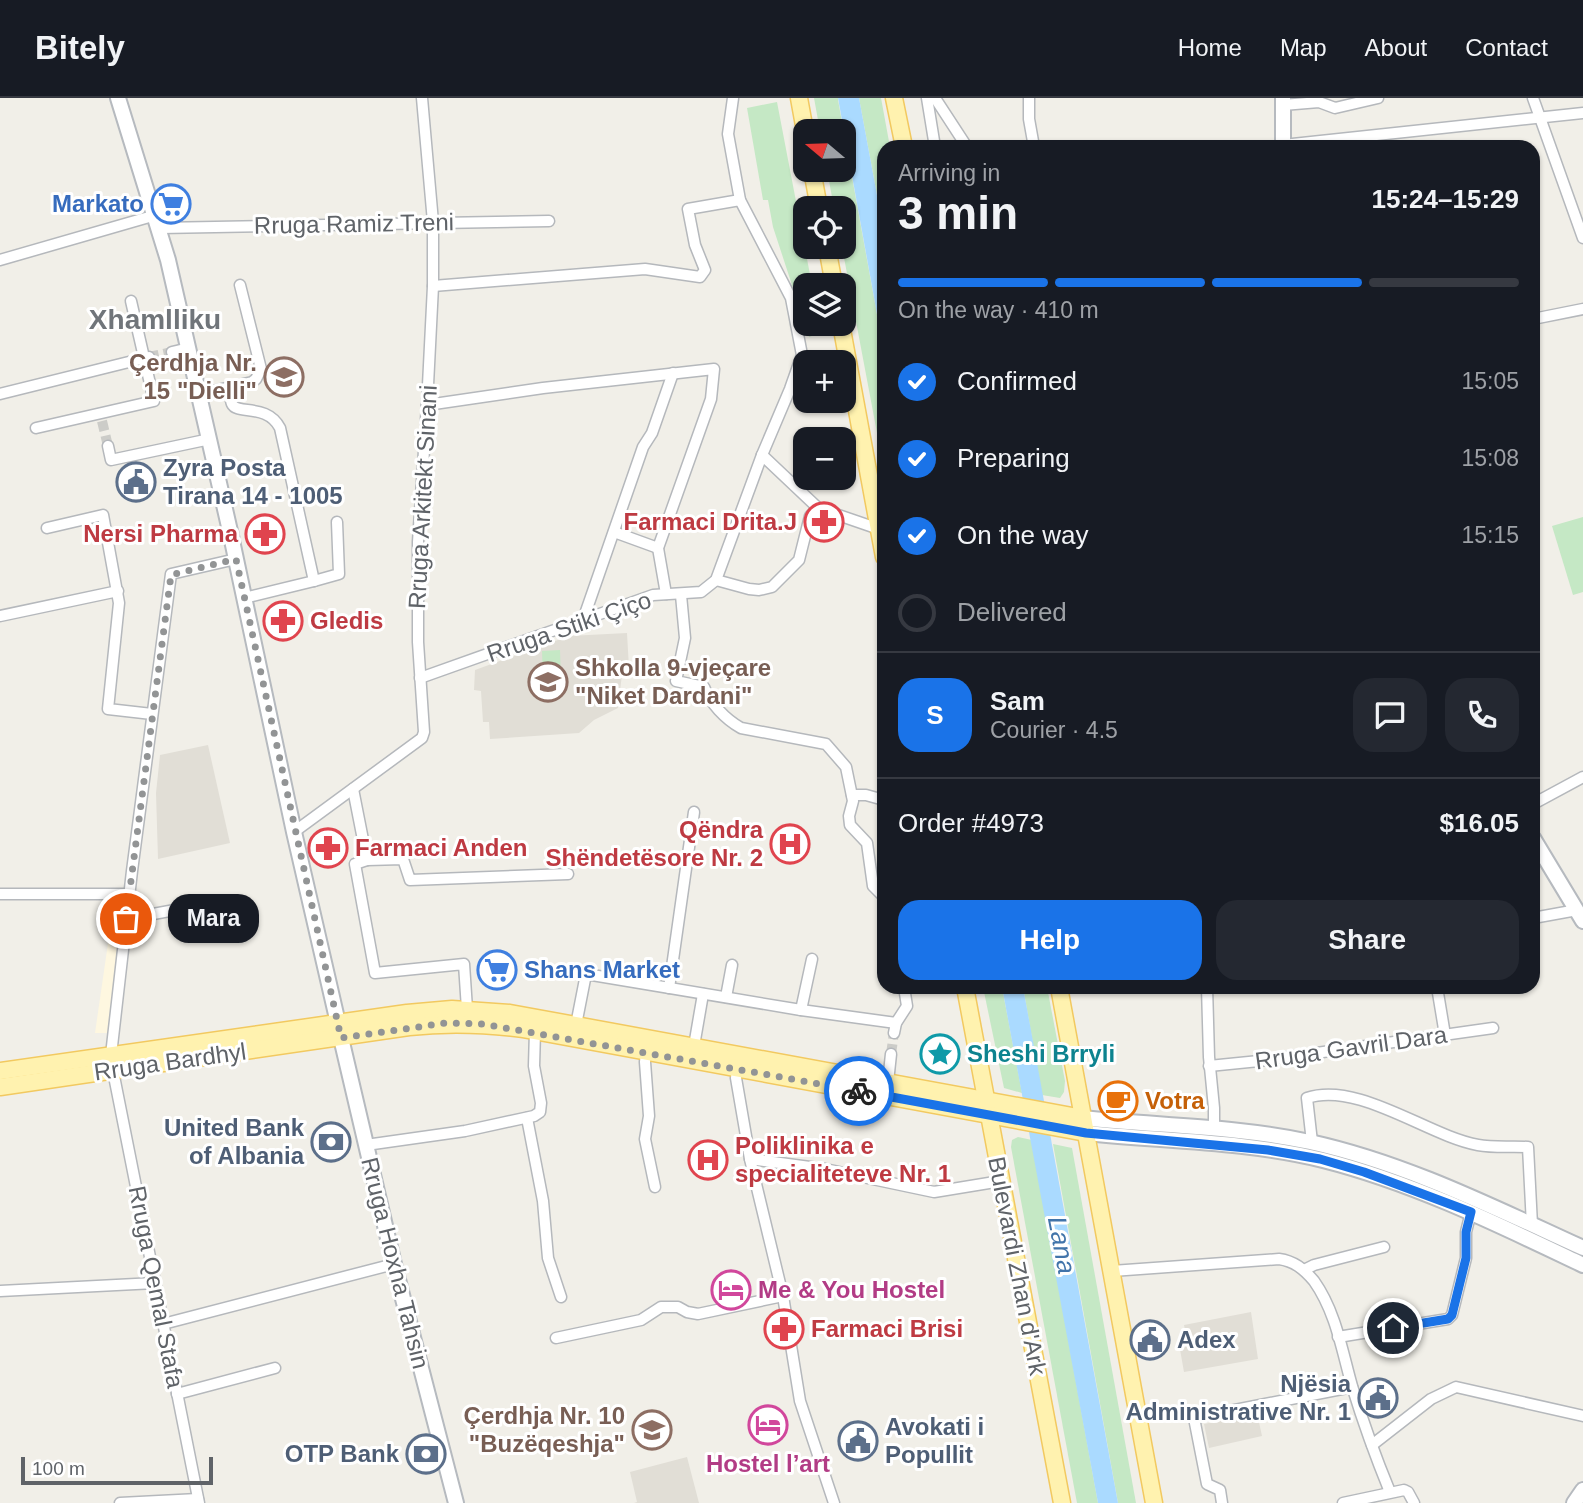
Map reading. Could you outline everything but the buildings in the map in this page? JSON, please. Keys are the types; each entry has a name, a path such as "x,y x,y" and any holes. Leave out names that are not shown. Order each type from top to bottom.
{"main road":[{"name":"Rruga Hoxha Tahsin","path":"118,98 158,222 189,348 339,1030 394,1264 456,1503"},
{"path":"799,98 803,119"},
{"path":"894,98 903,140"},
{"path":"1283,102 1283,140"},
{"path":"843,336 877,518"},
{"path":"1540,849 1580,915"},
{"name":"Bulevardi Zhan d'Ark","path":"966,994 1062,1503"},
{"path":"1060,994 1154,1503"},
{"path":"339,1030 425,1011 467,1009 510,1013 888,1082 987,1107"},
{"path":"339,1030 446,1023 483,1024 535,1031 737,1069 987,1107 1084,1125 1320,1159 1364,1172 1471,1212 1583,1265"},
{"name":"Rruga Bardhyl","path":"0,1087 112,1063 339,1030"},
{"name":"Rruga Bardhyl","path":"0,1071 112,1063"},
{"path":"1084,1125 1214,1129 1312,1142 1357,1154 1424,1178 1475,1198 1583,1248"},
{"path":"1574,1503 1583,1490"}],"street":[{"name":"Rruga Arkitekt Sinani","path":"294,832 422,738 425,727 420,678 418,542 433,286 433,222 422,98"},
{"path":"733,98 728,134 740,200 791,298 802,355 716,580 749,589 772,587 799,560 810,516 818,508"},
{"path":"927,98 934,140"},
{"path":"935,98 962,140"},
{"path":"1029,98 1033,140"},
{"path":"1283,102 1319,103 1335,108 1378,98"},
{"path":"1533,98 1583,238"},
{"path":"1338,140 1583,113"},
{"path":"433,286 645,269 700,277 705,270 704,264 695,245 688,209 740,200"},
{"name":"Rruga Ramiz Treni","path":"0,260 158,222 549,221"},
{"path":"200,394 252,382 261,369 240,285"},
{"path":"36,428 101,417 154,401 131,302"},
{"path":"1540,318 1583,309"},
{"path":"172,352 189,348"},
{"path":"0,394 146,358"},
{"path":"427,405 543,388 714,369 711,399 658,548 666,594"},
{"path":"583,620 643,447 652,433 673,373"},
{"path":"229,387 232,406 265,413 276,421 291,475 314,581"},
{"path":"108,446 111,460 210,439"},
{"path":"762,455 818,508 877,528"},
{"path":"47,528 103,515 118,591 119,615 108,709 152,714"},
{"path":"244,598 339,574 337,522"},
{"path":"614,532 658,548"},
{"name":"Rruga Qemal Stafa","path":"199,1501 112,1063 129,894 171,575 236,559"},
{"name":"Rruga Stiki Çiço","path":"420,678 653,595 701,592 716,580"},
{"path":"0,616 118,591"},
{"path":"681,595 685,638 676,681 704,687 707,696 732,723 741,728 826,744 846,767 852,795 850,825 865,839 873,886 877,890"},
{"path":"1540,800 1583,778"},
{"path":"353,789 367,860"},
{"path":"852,795 877,798"},
{"path":"669,988 694,812"},
{"path":"467,1009 464,964 375,973 355,864 367,860 403,859 410,880 568,874"},
{"path":"0,894 129,894"},
{"path":"126,919 202,905 206,925"},
{"path":"1540,918 1580,915"},
{"path":"801,1010 811,959"},
{"path":"726,997 732,965"},
{"path":"576,1025 586,974 895,1028 907,1006 905,994"},
{"path":"694,1046 703,994"},
{"path":"1207,994 1214,1129"},
{"path":"1438,994 1445,1035"},
{"name":"Rruga Gavril Dara","path":"1209,1066 1493,1028"},
{"path":"366,1145 465,1131 527,1118 540,1112 541,1103 534,1066 535,1031"},
{"path":"646,1052 649,1115 645,1139 655,1187"},
{"path":"888,1082 891,1054"},
{"path":"737,1069 736,1078 750,1159 783,1296 800,1401 834,1503"},
{"path":"1312,1142 1307,1098 1328,1094 1396,1112 1478,1145 1528,1147 1532,1225"},
{"path":"527,1118 543,1201 548,1258 561,1297"},
{"path":"750,1159 825,1169 934,1192 1001,1181"},
{"path":"1338,1337 1448,1319 1452,1315 1466,1258 1466,1232 1471,1212"},
{"path":"1304,1270 1384,1247"},
{"path":"1112,1271 1279,1259 1289,1261 1304,1270 1325,1301 1352,1387 1390,1492"},
{"path":"163,1324 394,1264"},
{"path":"0,1291 155,1283"},
{"path":"555,1338 641,1320 661,1307 678,1307 698,1314 783,1296"},
{"path":"177,1394 275,1368"},
{"path":"1222,1503 1220,1490 1207,1484 1194,1418 1352,1387"},
{"path":"1372,1445 1431,1399 1456,1387 1583,1416"},
{"path":"1343,1503 1404,1490 1414,1503"},
{"path":"120,1503 199,1501"}],"shaded area":[{"name":"Shkolla 9-vjeçare \"Niket Dardani\"","path":"627,633 629,668 622,674 618,708 594,720 579,733 490,739 489,722 483,722 481,691 474,690 475,670 569,636"},
{"path":"208,745 230,843 158,859 156,793 160,755"},
{"path":"114,902 123,902 109,1033 95,1033"},
{"path":"1251,1312 1258,1359 1184,1372 1178,1338 1186,1336 1184,1325"},
{"path":"1257,1413 1262,1436 1209,1448 1204,1424"},
{"path":"687,1457 699,1503 634,1503 637,1502 630,1472"}],"green space":[{"path":"814,98 838,98 842,119 818,119"},
{"path":"859,98 881,98 889,140 877,140 877,195"},
{"path":"777,102 795,196 793,259 807,259 810,273 793,273 793,288 773,227 768,200 763,200 747,108"},
{"path":"829,182 853,182 855,196 832,196"},
{"path":"856,199 877,314 877,433 856,321 856,273 847,273 844,259 856,259"},
{"path":"1583,517 1583,592 1573,595 1552,526"},
{"path":"560,650 561,681 543,682 542,651"},
{"path":"984,994 1003,994 1022,1093 1004,1088"},
{"path":"1024,994 1048,994 1065,1081 1064,1092 1060,1098 1042,1095"},
{"path":"1018,1137 1032,1140 1098,1503 1077,1503 1011,1147 1012,1140"},
{"path":"1053,1144 1072,1148 1136,1503 1118,1503"}],"water":[{"path":"838,98 859,98 877,195 877,314 853,182 856,182 856,119 842,119"},
{"name":"Lana","path":"1003,994 1024,994 1118,1503 1098,1503"}],"tunnel":[{"path":"149,357 172,352"},
{"path":"102,421 108,446"},
{"path":"891,1054 894,1033"}],"way so far":[{"path":"126,919 171,575 236,559 341,1038 446,1023 483,1024 535,1031 859,1091"}],"place":[{"name":"Markato","path":"171,204"},
{"name":"Çerdhja Nr. 15 \"Dielli\"","path":"284,377"},
{"name":"Zyra Posta Tirana 14 - 1005","path":"136,482"},
{"name":"Farmaci Drita.J","path":"824,522"},
{"name":"Nersi Pharma","path":"265,534"},
{"name":"Gledis","path":"283,621"},
{"name":"Shkolla 9-vjeçare \"Niket Dardani\"","path":"548,682"},
{"name":"Qëndra Shëndetësore Nr. 2","path":"790,844"},
{"name":"Farmaci Anden","path":"328,848"},
{"name":"Mara","path":"126,919"},
{"name":"Shans Market","path":"497,970"},
{"name":"Sheshi Brryli","path":"940,1054"},
{"name":"Votra","path":"1118,1101"},
{"name":"United Bank of Albania","path":"331,1142"},
{"name":"Poliklinika e specialiteteve Nr. 1","path":"708,1160"},
{"name":"Me & You Hostel","path":"731,1290"},
{"name":"Farmaci Brisi","path":"784,1329"},
{"name":"Adex","path":"1150,1340"},
{"name":"Njësia Administrative Nr. 1","path":"1378,1398"},
{"name":"Hostel l’art","path":"768,1425"},
{"name":"Çerdhja Nr. 10 \"Buzëqeshja\"","path":"652,1430"},
{"name":"Avokati i Popullit","path":"858,1441"},
{"name":"OTP Bank","path":"426,1454"}],"district":[{"name":"Xhamlliku","path":"155,319"}],"route":[{"path":"859,1091 1086,1133 1268,1150 1320,1159 1364,1172 1471,1212 1466,1232 1466,1258 1452,1315 1448,1319 1393,1328"}]}
